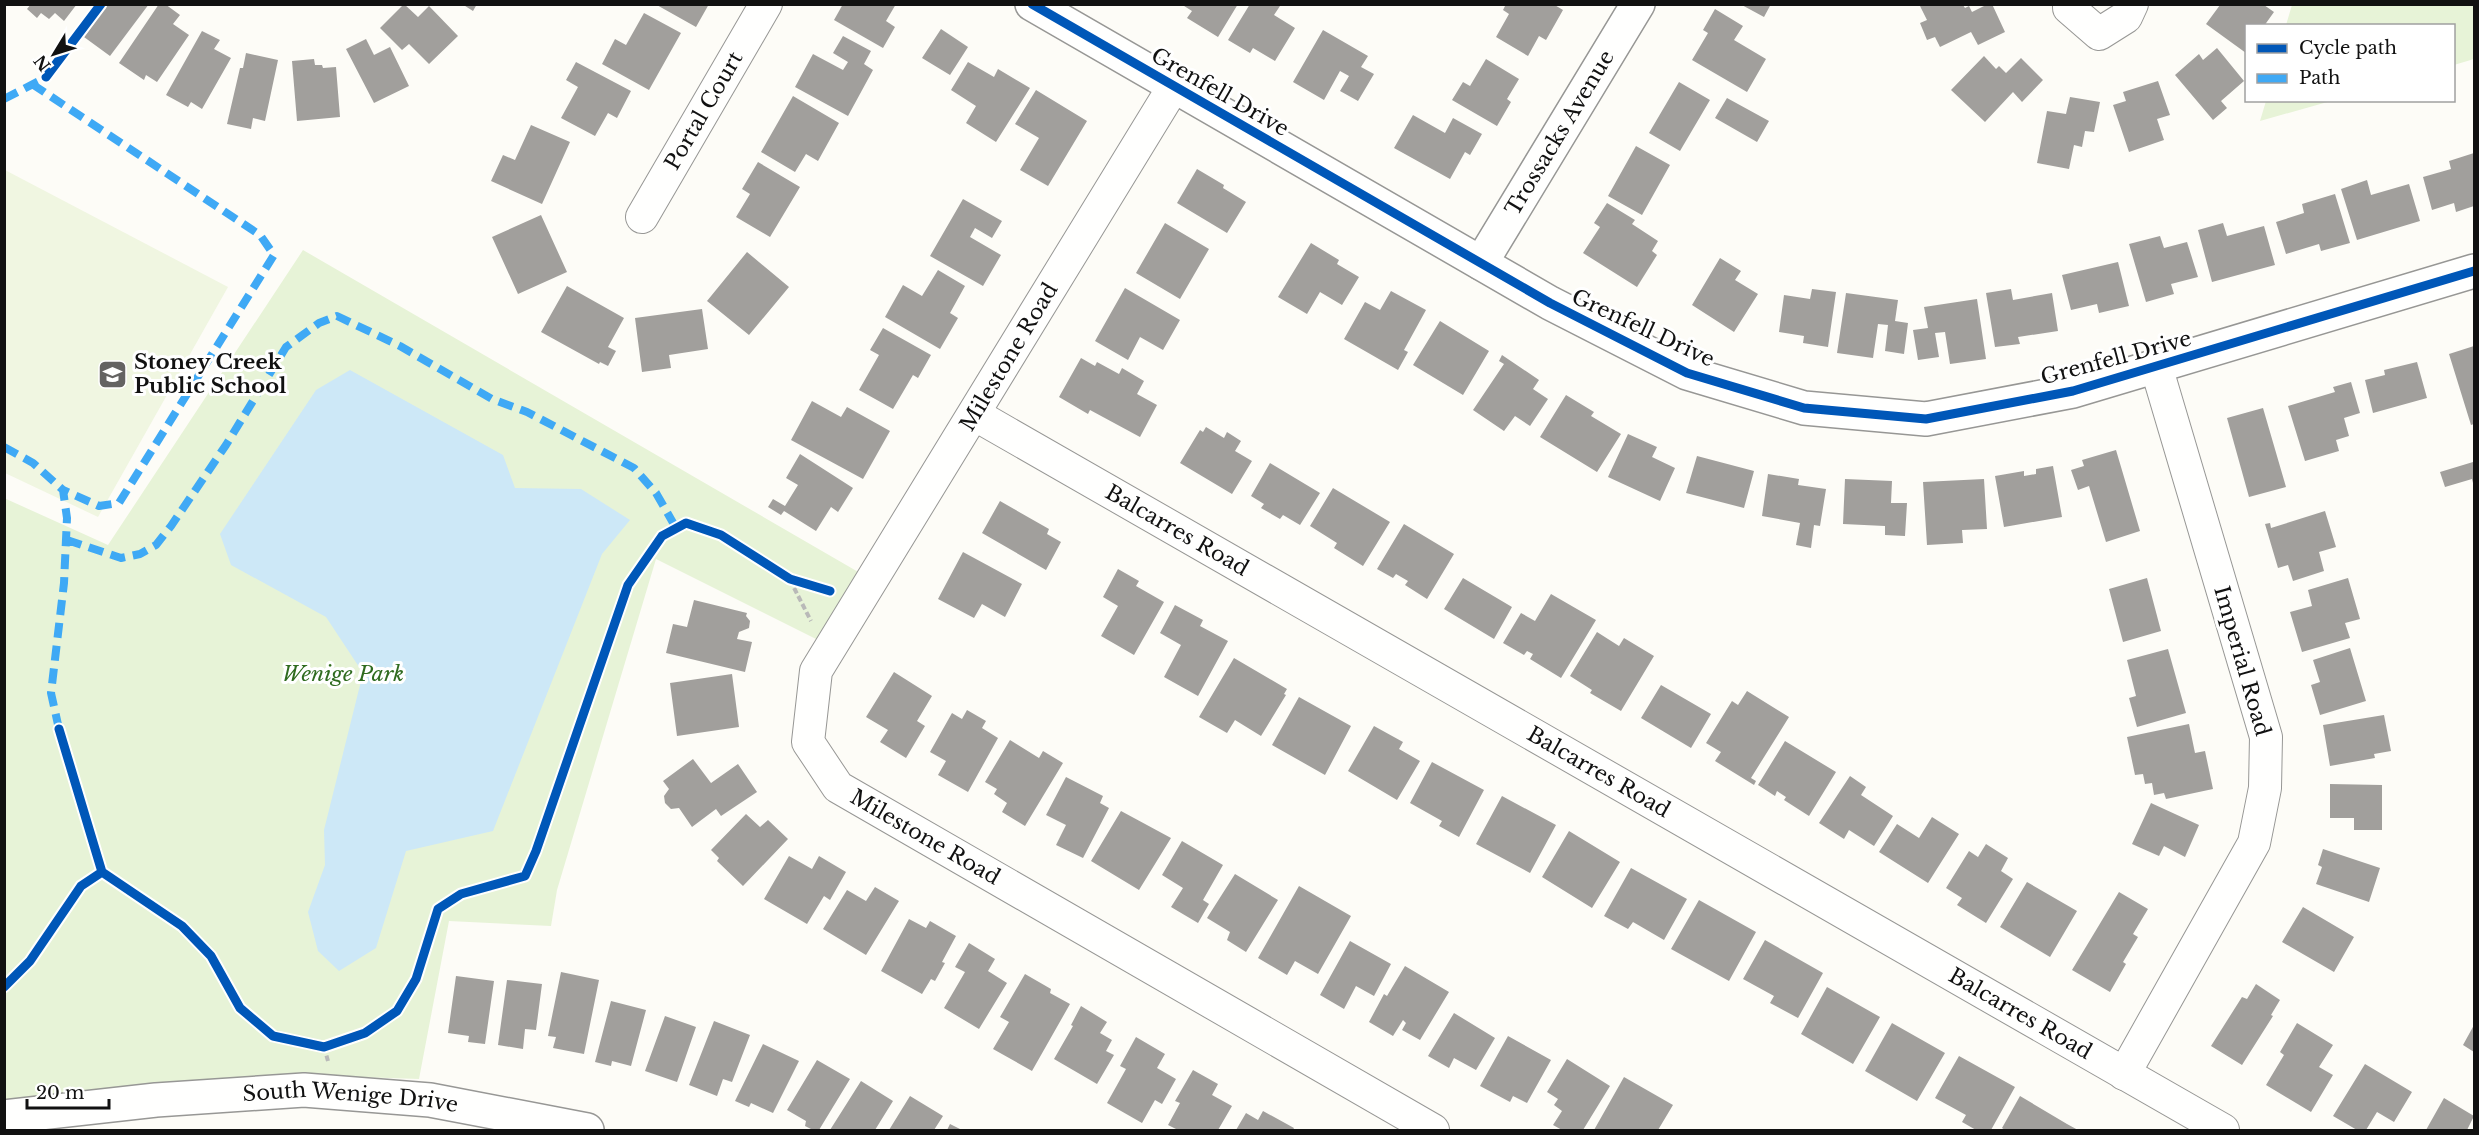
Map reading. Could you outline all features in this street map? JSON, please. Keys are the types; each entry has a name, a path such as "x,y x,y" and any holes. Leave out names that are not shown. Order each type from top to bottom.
{"street":[{"name":"Portal Court","path":"642,217 766,4"},
{"name":"Grenfell Drive","path":"1032,4 1550,303 1687,374 1804,408 1926,419 2073,391 2475,271"},
{"name":"Trossacks Avenue","path":"1481,263 1638,4"},
{"path":"2069,4 2069,8 2098,34 2126,17 2133,4"},
{"name":"Milestone Road","path":"1174,86 816,671 808,742 838,787 1433,1131"},
{"name":"Imperial Road","path":"2124,1074 2254,843 2265,788 2266,737 2156,366"},
{"name":"Balcarres Road","path":"974,414 2223,1131"},
{"name":"South Wenige Drive","path":"4,1117 156,1100 304,1090 430,1100 587,1131"}],"path":[{"path":"59,729 102,872 182,926 211,956 240,1008 273,1036 324,1047 365,1033 397,1011 416,979 438,909 460,894 525,876 540,840 628,585 662,536 686,523 721,535 790,579 830,591"},
{"path":"790,579 812,622"},
{"path":"4,987 30,962 81,886 102,872"},
{"path":"324,1047 328,1062"}],"green space":[{"path":"2292,5 2474,5 2474,59 2455,65 2455,24 2286,24"},
{"path":"2265,102 2327,102 2260,121"},
{"path":"5,170 228,287 98,517 5,473"},
{"name":"Wenige Park","path":"303,250 860,573 818,640 656,559 557,890 551,926 449,921 419,1079 298,1075 5,1102 4,498 108,545"}],"water":[{"path":"350,370 503,455 515,488 581,489 630,520 602,554 493,831 406,851 376,948 339,971 318,951 308,912 325,865 324,830 363,673 326,617 231,565 220,534 316,390"}],"building":[{"path":"31,4 77,4 64,21 55,13 49,19 41,13 37,18 27,9"},
{"path":"108,4 149,4 110,56 84,37"},
{"path":"159,4 165,4 180,15 173,24 189,35 157,82 146,75 144,80 119,63"},
{"path":"404,4 418,17 429,6 458,36 429,64 409,44 402,50 380,28"},
{"path":"462,4 477,4 473,11"},
{"path":"655,4 709,4 696,27"},
{"path":"843,4 896,4 886,21 895,27 883,48 834,20"},
{"path":"1181,4 1238,4 1218,37 1187,18 1192,11"},
{"path":"1250,4 1278,4 1280,6 1274,15 1295,28 1275,61 1253,48 1250,53 1228,40"},
{"path":"1506,4 1553,4 1563,10 1546,40 1539,36 1528,56 1496,37 1509,14 1503,10"},
{"path":"1740,4 1771,4 1764,17"},
{"path":"1992,4 2005,32 1978,45 1971,32 1940,47 1935,37 1927,40 1920,23 1927,20 1920,6 1963,5 1965,8 1969,6 1972,12"},
{"path":"2220,5 2264,5 2274,12 2265,24 2245,24 2245,52 2206,24"},
{"path":"1715,9 1743,26 1734,40 1766,59 1747,92 1692,60 1708,33 1703,30"},
{"path":"644,13 681,33 649,90 602,64 615,39 626,45"},
{"path":"941,29 968,47 950,75 922,58"},
{"path":"1323,30 1368,56 1361,67 1374,74 1358,101 1340,91 1349,76 1340,71 1324,100 1293,82"},
{"path":"202,31 220,40 214,49 231,58 202,109 191,102 188,107 166,95"},
{"path":"843,36 871,51 864,64 873,70 848,116 795,87 813,54 843,70 848,62 833,53"},
{"path":"366,39 374,55 390,47 409,86 374,103 346,49"},
{"path":"2217,48 2244,81 2221,101 2227,108 2213,120 2175,75 2199,54 2203,60"},
{"path":"246,53 278,60 265,121 253,118 251,129 227,124 240,68 243,68"},
{"path":"1984,56 1996,69 1999,66 2006,73 2021,58 2043,80 2022,102 2013,92 1985,122 1951,90"},
{"path":"314,59 315,65 322,65 323,68 336,67 340,117 297,121 292,61"},
{"path":"1486,59 1519,79 1507,99 1511,102 1497,126 1452,100 1463,82 1470,86"},
{"path":"576,62 631,91 617,118 608,113 595,136 561,118 578,87 566,80"},
{"path":"968,62 994,77 998,69 1030,88 996,142 966,123 976,106 951,90"},
{"path":"2158,81 2170,115 2157,119 2164,140 2129,152 2113,105 2126,101 2123,92"},
{"path":"1679,82 1710,100 1680,151 1649,133"},
{"path":"1036,90 1087,121 1048,186 1020,170 1039,138 1015,124"},
{"path":"793,96 839,123 818,161 806,154 795,172 761,152"},
{"path":"2070,97 2100,102 2094,132 2085,131 2082,147 2074,145 2069,169 2037,163 2047,111 2066,114"},
{"path":"1727,98 1769,121 1757,142 1715,118"},
{"path":"1413,115 1445,133 1453,118 1482,134 1470,155 1465,152 1450,179 1394,148"},
{"path":"531,125 570,142 542,204 491,181 503,155 515,160"},
{"path":"1636,146 1670,165 1642,215 1608,196"},
{"path":"2474,153 2474,206 2456,212 2454,203 2432,210 2423,177 2451,169 2449,161"},
{"path":"758,162 800,187 770,237 736,217 750,194 742,189"},
{"path":"1197,169 1224,185 1223,188 1246,202 1227,233 1177,203"},
{"path":"2367,180 2371,195 2409,184 2420,221 2357,240 2341,189"},
{"path":"2335,194 2350,243 2321,251 2319,244 2286,254 2276,222 2304,213 2302,204"},
{"path":"963,199 1002,221 992,238 975,228 970,237 1001,255 983,286 930,256"},
{"path":"1607,203 1635,220 1632,224 1658,241 1652,251 1657,255 1637,287 1583,253 1600,227 1594,223"},
{"path":"541,215 567,272 518,294 492,237"},
{"path":"1165,223 1209,249 1180,299 1136,273"},
{"path":"2223,223 2227,236 2264,226 2275,265 2212,282 2198,230"},
{"path":"2160,236 2164,248 2187,242 2198,277 2171,284 2174,294 2146,302 2129,244"},
{"path":"1311,243 1339,260 1337,264 1359,277 1342,305 1320,292 1307,314 1278,297"},
{"path":"747,252 789,287 749,335 707,301"},
{"path":"1720,258 1741,271 1735,280 1758,294 1734,332 1692,305"},
{"path":"2118,262 2129,306 2099,313 2097,304 2071,310 2062,275"},
{"path":"938,270 965,286 950,313 958,318 940,349 885,317 903,285 922,296"},
{"path":"567,286 624,318 608,347 616,351 608,366 600,362 599,364 541,332"},
{"path":"1125,288 1180,320 1163,350 1140,337 1128,360 1095,341"},
{"path":"1812,289 1836,292 1828,347 1803,343 1804,336 1779,332 1784,295 1810,299"},
{"path":"2011,289 2013,300 2052,293 2058,331 2018,337 2020,344 1995,347 1986,293"},
{"path":"1391,291 1426,310 1404,350 1408,352 1398,370 1344,339 1365,302 1380,310"},
{"path":"1846,293 1898,300 1895,321 1908,323 1904,354 1885,351 1888,325 1878,324 1873,358 1837,353"},
{"path":"1977,299 1986,359 1950,364 1945,332 1935,333 1939,357 1918,360 1913,330 1928,328 1924,307"},
{"path":"702,309 708,349 669,355 671,368 642,372 635,318"},
{"path":"1440,321 1489,351 1463,395 1413,365"},
{"path":"883,328 931,355 918,378 913,375 893,409 859,390 879,355 870,350"},
{"path":"2474,346 2474,424 2471,425 2449,354"},
{"path":"1502,355 1539,380 1533,389 1548,399 1530,426 1515,416 1504,431 1473,410 1504,364 1499,361"},
{"path":"1081,358 1095,366 1097,362 1119,374 1122,368 1144,381 1137,394 1157,405 1140,437 1090,410 1088,414 1059,397"},
{"path":"2417,362 2427,398 2373,413 2365,380 2385,375 2384,370"},
{"path":"2351,382 2360,413 2344,418 2349,436 2336,440 2339,451 2305,461 2288,406 2335,392 2333,387"},
{"path":"1566,395 1594,412 1591,416 1621,434 1597,472 1540,437"},
{"path":"812,401 841,417 847,407 890,431 863,479 791,440"},
{"path":"2263,408 2286,487 2249,497 2227,418"},
{"path":"1206,427 1224,438 1227,432 1241,441 1235,451 1252,461 1232,494 1180,463 1200,430 1203,432"},
{"path":"1628,434 1657,447 1652,457 1675,468 1660,501 1608,477"},
{"path":"2116,450 2140,531 2106,542 2089,486 2078,490 2071,470 2084,466 2082,460"},
{"path":"800,454 853,488 838,512 831,507 816,531 784,511 781,515 768,507 773,499 785,506 798,485 786,478"},
{"path":"1697,456 1754,471 1744,508 1686,493"},
{"path":"2473,462 2474,487 2472,479 2445,487 2440,472"},
{"path":"1270,463 1320,493 1300,525 1283,515 1280,519 1261,508 1264,504 1251,496"},
{"path":"2053,466 2062,517 2004,527 1995,476 2024,471 2024,476 2036,474 2036,469"},
{"path":"1768,474 1799,479 1798,485 1826,489 1820,526 1814,525 1811,548 1796,545 1800,523 1762,516"},
{"path":"1845,479 1892,481 1891,503 1907,503 1905,536 1885,535 1885,526 1843,524"},
{"path":"1984,479 1987,529 1962,530 1963,543 1927,545 1923,482"},
{"path":"1333,488 1390,522 1363,566 1334,548 1337,543 1310,526"},
{"path":"1000,501 1049,529 1047,534 1061,542 1046,570 982,533"},
{"path":"2325,511 2336,547 2319,552 2324,571 2293,581 2288,565 2278,568 2265,524 2270,523 2271,528"},
{"path":"1404,524 1454,554 1427,599 1405,585 1408,581 1396,574 1393,578 1377,569"},
{"path":"963,552 1022,584 1005,617 982,604 974,618 938,599"},
{"path":"1118,569 1139,581 1136,586 1164,602 1134,655 1101,636 1118,606 1103,597"},
{"path":"1463,578 1512,607 1494,639 1444,609"},
{"path":"2147,578 2161,631 2123,642 2109,589"},
{"path":"2348,578 2360,619 2345,623 2350,638 2302,652 2290,612 2312,606 2308,590"},
{"path":"1551,594 1596,620 1561,678 1530,659 1533,654 1527,651 1524,655 1503,643 1521,613 1535,621"},
{"path":"694,600 747,613 746,616 750,621 749,628 739,632 737,639 752,642 745,672 666,653 673,624 687,627"},
{"path":"1175,605 1203,620 1200,626 1228,641 1198,696 1164,677 1181,645 1160,633"},
{"path":"1597,632 1619,646 1624,638 1654,656 1621,711 1590,693 1592,690 1570,676"},
{"path":"2350,648 2366,701 2320,715 2311,685 2320,682 2313,660"},
{"path":"2168,649 2186,713 2137,727 2129,698 2136,696 2127,660"},
{"path":"1234,658 1287,689 1284,694 1286,695 1261,736 1235,720 1227,733 1199,717"},
{"path":"894,672 932,696 917,721 925,726 906,758 880,742 888,730 866,717"},
{"path":"732,674 739,727 677,736 670,683"},
{"path":"1661,685 1711,714 1691,748 1641,718"},
{"path":"1747,691 1789,717 1751,778 1756,781 1754,785 1715,761 1721,752 1706,743 1732,701 1738,705"},
{"path":"1299,697 1351,726 1325,775 1272,745"},
{"path":"967,710 986,721 982,728 998,738 968,792 938,775 946,761 930,752 952,713 962,719"},
{"path":"2384,715 2391,751 2374,754 2375,758 2330,766 2323,725"},
{"path":"2189,724 2195,753 2205,751 2213,789 2166,799 2164,793 2154,795 2152,783 2145,784 2143,774 2135,775 2127,737"},
{"path":"1374,726 1403,742 1399,749 1420,761 1397,800 1348,771"},
{"path":"1010,740 1039,758 1043,751 1063,763 1025,826 1002,812 1007,803 994,794 997,789 985,782"},
{"path":"1785,741 1836,772 1809,816 1784,800 1786,797 1777,791 1775,796 1758,785"},
{"path":"693,759 711,783 738,764 757,792 721,816 716,809 692,827 679,808 671,809 665,803 664,796 669,789 663,781"},
{"path":"1432,762 1484,790 1459,837 1439,826 1442,821 1410,803"},
{"path":"1850,776 1866,787 1861,795 1893,816 1874,846 1849,830 1844,839 1819,823"},
{"path":"1066,777 1103,796 1100,803 1109,808 1083,858 1056,845 1066,825 1046,815"},
{"path":"2330,784 2382,785 2382,830 2354,830 2354,818 2330,818"},
{"path":"1502,796 1556,825 1530,873 1476,844"},
{"path":"2151,803 2199,825 2185,857 2164,846 2159,856 2132,844"},
{"path":"1121,811 1171,838 1139,890 1091,861"},
{"path":"746,814 760,827 768,820 788,839 743,886 717,861 719,858 711,850"},
{"path":"1932,817 1959,834 1928,883 1879,852 1897,824 1919,838"},
{"path":"1569,831 1620,862 1592,908 1542,877"},
{"path":"1182,841 1223,865 1203,900 1209,904 1198,923 1171,907 1183,888 1162,875"},
{"path":"1986,844 2008,858 2001,871 2013,879 1986,923 1957,905 1962,898 1946,888 1969,851 1978,857"},
{"path":"2323,849 2380,868 2369,902 2316,884 2322,867 2318,865"},
{"path":"789,856 812,869 819,856 846,872 830,900 824,896 807,924 764,899"},
{"path":"1631,868 1687,899 1664,940 1633,922 1628,929 1604,916"},
{"path":"1235,874 1278,900 1246,952 1227,940 1230,932 1207,918"},
{"path":"2027,882 2077,911 2050,957 2000,927"},
{"path":"1299,886 1351,916 1318,974 1295,961 1287,975 1258,958"},
{"path":"875,887 899,901 866,955 823,929 847,890 866,901"},
{"path":"2119,892 2148,909 2133,934 2138,937 2123,962 2126,964 2110,992 2072,970"},
{"path":"1699,900 1756,932 1729,981 1671,949"},
{"path":"2303,907 2354,937 2334,972 2282,942"},
{"path":"909,919 926,928 930,921 956,936 935,981 931,979 922,994 881,971"},
{"path":"1765,940 1823,973 1798,1018 1770,1003 1774,996 1743,979"},
{"path":"1350,941 1391,964 1374,996 1356,986 1344,1009 1320,995"},
{"path":"969,943 995,959 988,971 1007,983 979,1029 944,1008 965,972 955,967"},
{"path":"1405,966 1449,992 1420,1040 1402,1030 1406,1023 1403,1020 1393,1036 1369,1022 1384,994 1387,996"},
{"path":"561,972 599,980 584,1054 553,1048 556,1037 548,1036"},
{"path":"1025,974 1051,989 1050,993 1070,1004 1032,1071 993,1049 1009,1022 1000,1017"},
{"path":"456,976 494,981 485,1044 468,1042 469,1036 448,1033"},
{"path":"507,980 542,984 536,1030 525,1029 523,1049 498,1045"},
{"path":"2256,984 2280,1000 2271,1015 2273,1016 2242,1065 2211,1046 2242,997 2247,999"},
{"path":"1827,987 1880,1017 1853,1064 1801,1034"},
{"path":"611,1001 646,1010 631,1066 612,1061 611,1066 595,1062"},
{"path":"1081,1006 1107,1022 1100,1033 1112,1040 1106,1051 1114,1055 1097,1084 1054,1059 1073,1026 1071,1025"},
{"path":"1454,1013 1495,1038 1476,1070 1454,1058 1449,1068 1428,1056"},
{"path":"665,1016 696,1027 677,1082 645,1071"},
{"path":"714,1021 750,1035 732,1082 723,1079 717,1096 689,1085"},
{"path":"1892,1023 1945,1053 1917,1101 1865,1071"},
{"path":"2297,1023 2333,1045 2319,1067 2333,1075 2311,1112 2266,1085 2284,1055 2280,1052"},
{"path":"2474,1025 2474,1052 2463,1045"},
{"path":"1508,1036 1551,1060 1527,1103 1513,1096 1510,1102 1480,1086"},
{"path":"1136,1037 1165,1054 1157,1068 1176,1079 1162,1104 1155,1100 1142,1123 1107,1103 1126,1069 1120,1066"},
{"path":"763,1044 799,1061 773,1113 751,1103 749,1107 735,1101"},
{"path":"1959,1056 2015,1087 1991,1130 1976,1130 1962,1122 1966,1115 1935,1098"},
{"path":"1567,1059 1610,1086 1583,1130 1562,1130 1553,1125 1562,1111 1554,1105 1558,1099 1547,1092"},
{"path":"817,1060 850,1079 819,1130 813,1130 805,1126 806,1121 787,1110"},
{"path":"2365,1064 2412,1092 2394,1122 2377,1112 2366,1130 2357,1130 2333,1116"},
{"path":"1193,1070 1218,1084 1212,1095 1232,1106 1218,1130 1178,1130 1168,1125 1180,1103 1175,1101"},
{"path":"1624,1077 1673,1105 1658,1130 1594,1130"},
{"path":"861,1081 893,1101 875,1130 830,1130"},
{"path":"910,1096 943,1116 934,1130 889,1130"},
{"path":"2020,1096 2078,1130 2005,1130 2002,1128"},
{"path":"2444,1098 2474,1116 2467,1130 2426,1130"},
{"path":"1263,1111 1294,1128 1293,1130 1236,1130 1246,1113 1258,1120"},
{"path":"950,1124 962,1130 947,1130"}],"marked path":[{"path":"4,99 39,81"},
{"path":"32,84 260,235 274,255 119,503 99,506 63,490"},
{"path":"67,540 121,558 140,554 156,545 226,445 286,347 319,323 337,316 400,346 492,399 527,412 634,468 656,493 676,528"},
{"path":"4,447 33,463 63,490 67,518 64,583 51,693 59,729"}],"cycle path":[{"path":"46,77 101,4"},
{"path":"1032,4 1550,303 1687,373 1804,408 1926,419 2073,391 2474,271"},
{"path":"59,729 102,872 182,926 211,956 240,1008 273,1036 324,1047 365,1033 397,1011 416,979 438,909 461,894 525,876 536,851 628,585 662,536 686,523 721,535 790,579 830,591"},
{"path":"4,987 30,961 81,886 102,872"}],"place":[{"name":"Stoney Creek Public School","path":"113,374"}]}
